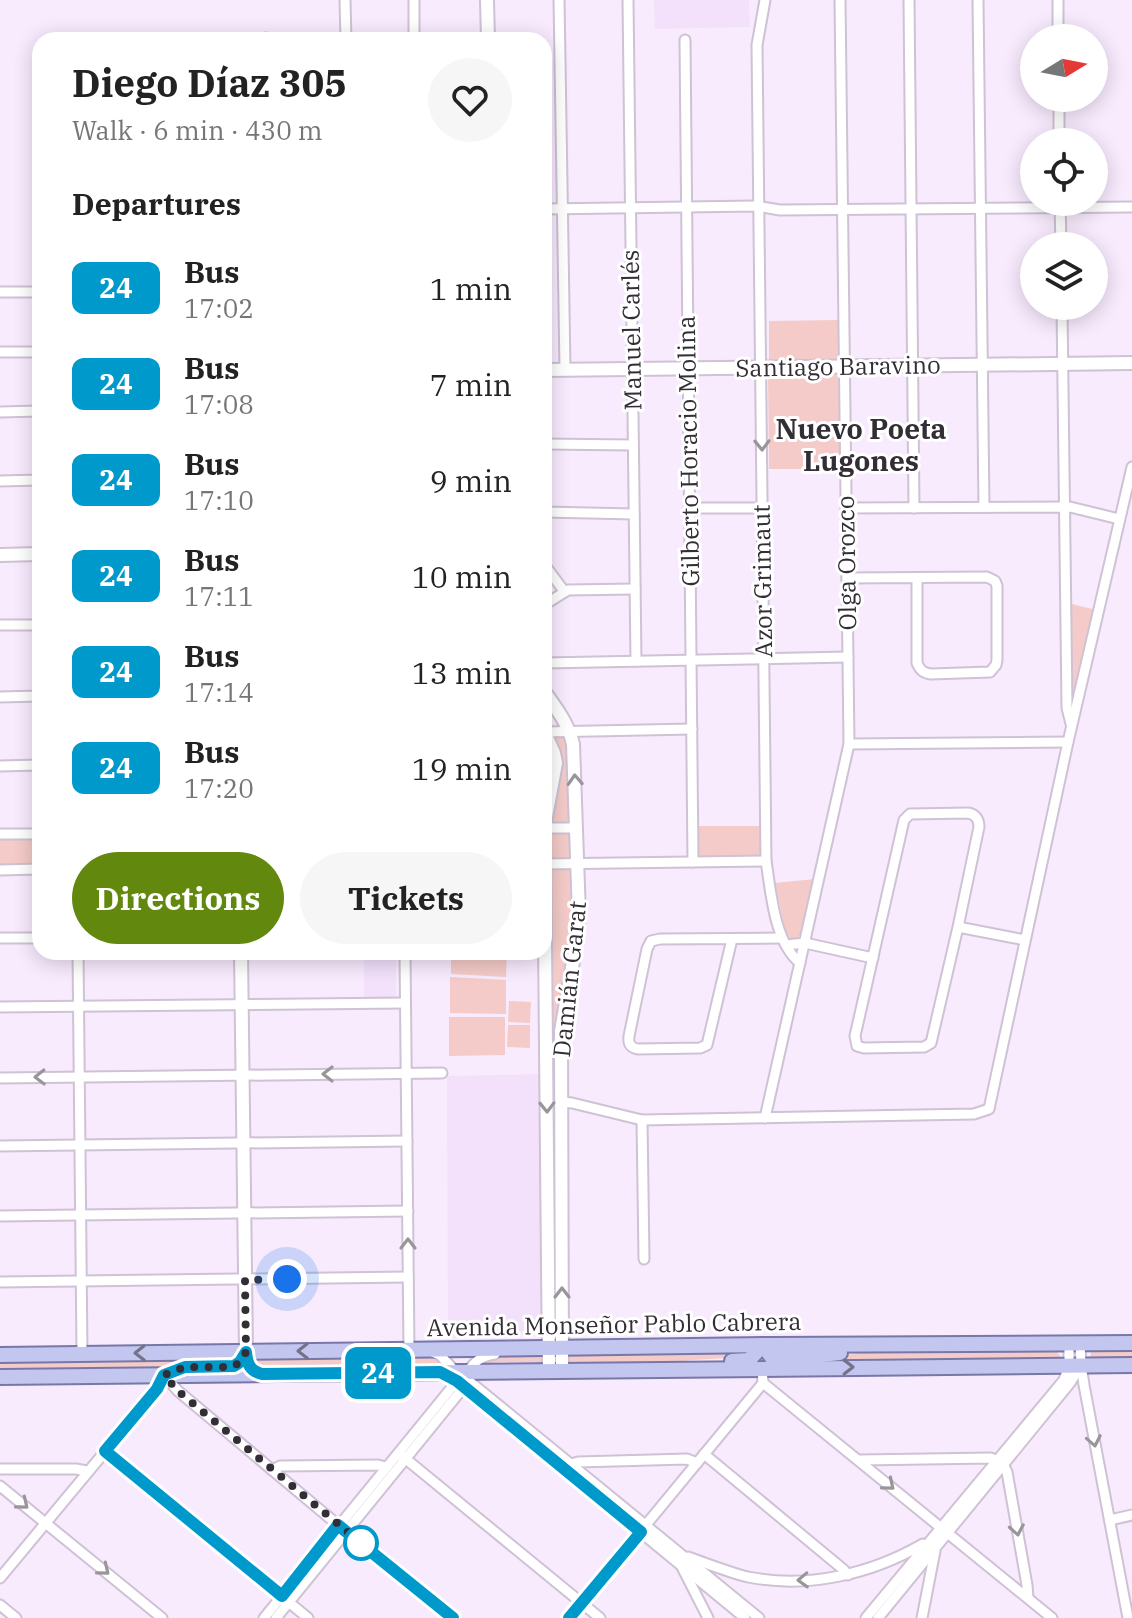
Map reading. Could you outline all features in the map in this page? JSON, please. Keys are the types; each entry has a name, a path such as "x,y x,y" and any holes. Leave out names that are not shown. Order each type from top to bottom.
{"main road":[{"path":"487,0 488,32"},
{"name":"Santiago Baravino","path":"552,370 1132,363"},
{"path":"0,555 32,554"},
{"name":"Damián Garat","path":"552,702 564,719 573,744 579,925 561,1022 555,1348"},
{"name":"Damián Garat","path":"552,749 556,763 552,785"},
{"path":"241,960 246,1352 250,1368 262,1374"},
{"name":"Damián Garat","path":"545,960 556,1371"},
{"path":"1074,1343 1130,1342"},
{"name":"Avenida Monseñor Pablo Cabrera","path":"0,1355 767,1345 789,1357 845,1352 879,1344 1074,1343"},
{"path":"674,1370 694,1362 747,1360 767,1345 778,1364 786,1368"},
{"path":"164,1375 185,1367 234,1366 246,1352"},
{"name":"Avenida Monseñor Pablo Cabrera","path":"0,1377 440,1372 466,1377 556,1371 674,1370 763,1376 786,1368 1132,1365"}],"street":[{"path":"345,0 346,32"},
{"path":"414,0 414,32"},
{"path":"559,0 565,369"},
{"name":"Manuel Carlés","path":"628,0 636,661"},
{"name":"Azor Grimaut","path":"765,0 757,45 766,861 784,942 800,963"},
{"name":"Olga Orozco","path":"765,1118 849,744 840,0"},
{"path":"909,0 914,508"},
{"path":"978,0 984,507"},
{"path":"1058,0 1058,24"},
{"name":"Gilberto Horacio Molina","path":"685,40 693,862"},
{"path":"552,209 760,206 780,210 1020,206"},
{"path":"1108,206 1132,207"},
{"path":"0,292 32,292"},
{"path":"1062,320 1067,708 1072,727"},
{"path":"0,352 32,352"},
{"path":"0,412 32,411"},
{"path":"552,444 633,445"},
{"path":"561,1102 642,1120 974,1114 989,1109 1068,742 1132,467"},
{"path":"0,481 32,480"},
{"path":"846,508 1064,507 1119,519"},
{"path":"689,508 763,508"},
{"path":"552,512 634,514"},
{"path":"552,575 564,591"},
{"path":"847,578 987,577 995,581 997,660 990,672 922,672 917,663 917,578"},
{"path":"552,599 572,589 635,589"},
{"path":"0,625 32,625"},
{"path":"552,663 848,657"},
{"path":"0,697 32,696"},
{"path":"552,732 692,729"},
{"path":"849,744 1068,742"},
{"path":"0,766 32,765"},
{"path":"972,813 979,827 932,1040 928,1045 860,1048 855,1043 873,958 904,820 910,814 972,813"},
{"path":"552,829 577,828"},
{"path":"0,834 32,834"},
{"path":"552,864 766,861"},
{"path":"0,870 32,869"},
{"path":"958,927 1025,940"},
{"path":"0,938 32,938"},
{"path":"732,939 707,1045 700,1048 632,1047 629,1036 651,941 732,939 805,943 873,958"},
{"path":"78,960 82,1354"},
{"path":"405,960 409,1350"},
{"path":"0,1007 405,1003"},
{"path":"546,1068 560,1068"},
{"path":"0,1078 442,1073"},
{"path":"642,1120 644,1259"},
{"path":"0,1146 407,1141"},
{"path":"0,1216 408,1211"},
{"path":"0,1282 408,1277"},
{"path":"1074,1343 1075,1365 1110,1520 1128,1618"},
{"path":"264,1618 285,1599 480,1357 510,1349"},
{"path":"427,1350 440,1355 745,1618"},
{"path":"866,1618 944,1530 1075,1365"},
{"path":"0,1578 157,1389 164,1375 178,1391 453,1618"},
{"path":"569,1618 763,1376 1052,1618"},
{"path":"105,1451 308,1618"},
{"path":"342,1528 386,1467 402,1455"},
{"path":"402,1455 600,1618"},
{"path":"568,1466 700,1458 848,1575"},
{"path":"860,1460 1000,1461"},
{"path":"1000,1461 1007,1472 1028,1598"},
{"path":"272,1470 280,1466 386,1467"},
{"path":"0,1469 87,1471"},
{"path":"0,1486 162,1618"},
{"path":"1110,1520 1132,1515"},
{"path":"643,1528 681,1554 759,1618"},
{"path":"681,1554 758,1578 814,1579 848,1575 933,1543"},
{"path":"878,1618 933,1543"},
{"path":"922,1618 933,1543"},
{"path":"682,1566 708,1618"},
{"path":"276,1618 285,1599"},
{"path":"0,1605 16,1618"}],"shaded area":[{"path":"654,0 749,0 750,27 655,29"},
{"path":"839,320 840,363 769,364 769,321"},
{"path":"841,373 841,469 769,469 768,374"},
{"path":"1068,603 1096,610 1073,716"},
{"path":"566,735 571,824 552,825 552,737"},
{"path":"697,826 760,826 760,854 697,855"},
{"path":"552,833 570,833 571,860 552,860"},
{"path":"32,837 32,866 0,867 0,838"},
{"path":"569,867 575,870 576,912 562,1001 557,1341 552,1342 548,960 552,960 553,868"},
{"path":"815,879 803,933 797,938 790,938 785,930 775,883"},
{"path":"364,960 396,960 396,998 364,998"},
{"path":"451,960 507,960 506,977 451,974"},
{"path":"450,977 506,980 506,1014 450,1013"},
{"path":"509,1001 531,1002 530,1023 508,1022"},
{"path":"449,1017 505,1017 505,1055 449,1056"},
{"path":"508,1025 530,1025 530,1048 507,1047"},
{"path":"541,1074 541,1335 448,1338 447,1076"},
{"path":"1013,1348 1055,1352 1062,1360 790,1363 787,1359 870,1351"},
{"path":"755,1351 747,1357 653,1365 573,1366 569,1360 571,1354"},
{"path":"1132,1351 1132,1360 1090,1359 1091,1352"},
{"path":"546,1354 541,1362 478,1365 490,1357"},
{"path":"232,1358 226,1363 184,1364 155,1370 0,1372 0,1360"},
{"path":"250,1358 435,1358 443,1366 264,1369 256,1366"}],"bus line":[{"name":"24","path":"453,1618 338,1525 282,1596 105,1451 157,1389 164,1375 185,1367 234,1366 246,1352 250,1368 262,1374 440,1372 457,1381 641,1532 569,1618"}],"district":[{"name":"Nuevo Poeta Lugones","path":"861,445"}],"route":[{"path":"287,1279 245,1280 246,1352 238,1364 229,1367 185,1367 164,1375 178,1391 367,1548 361,1543"}]}
